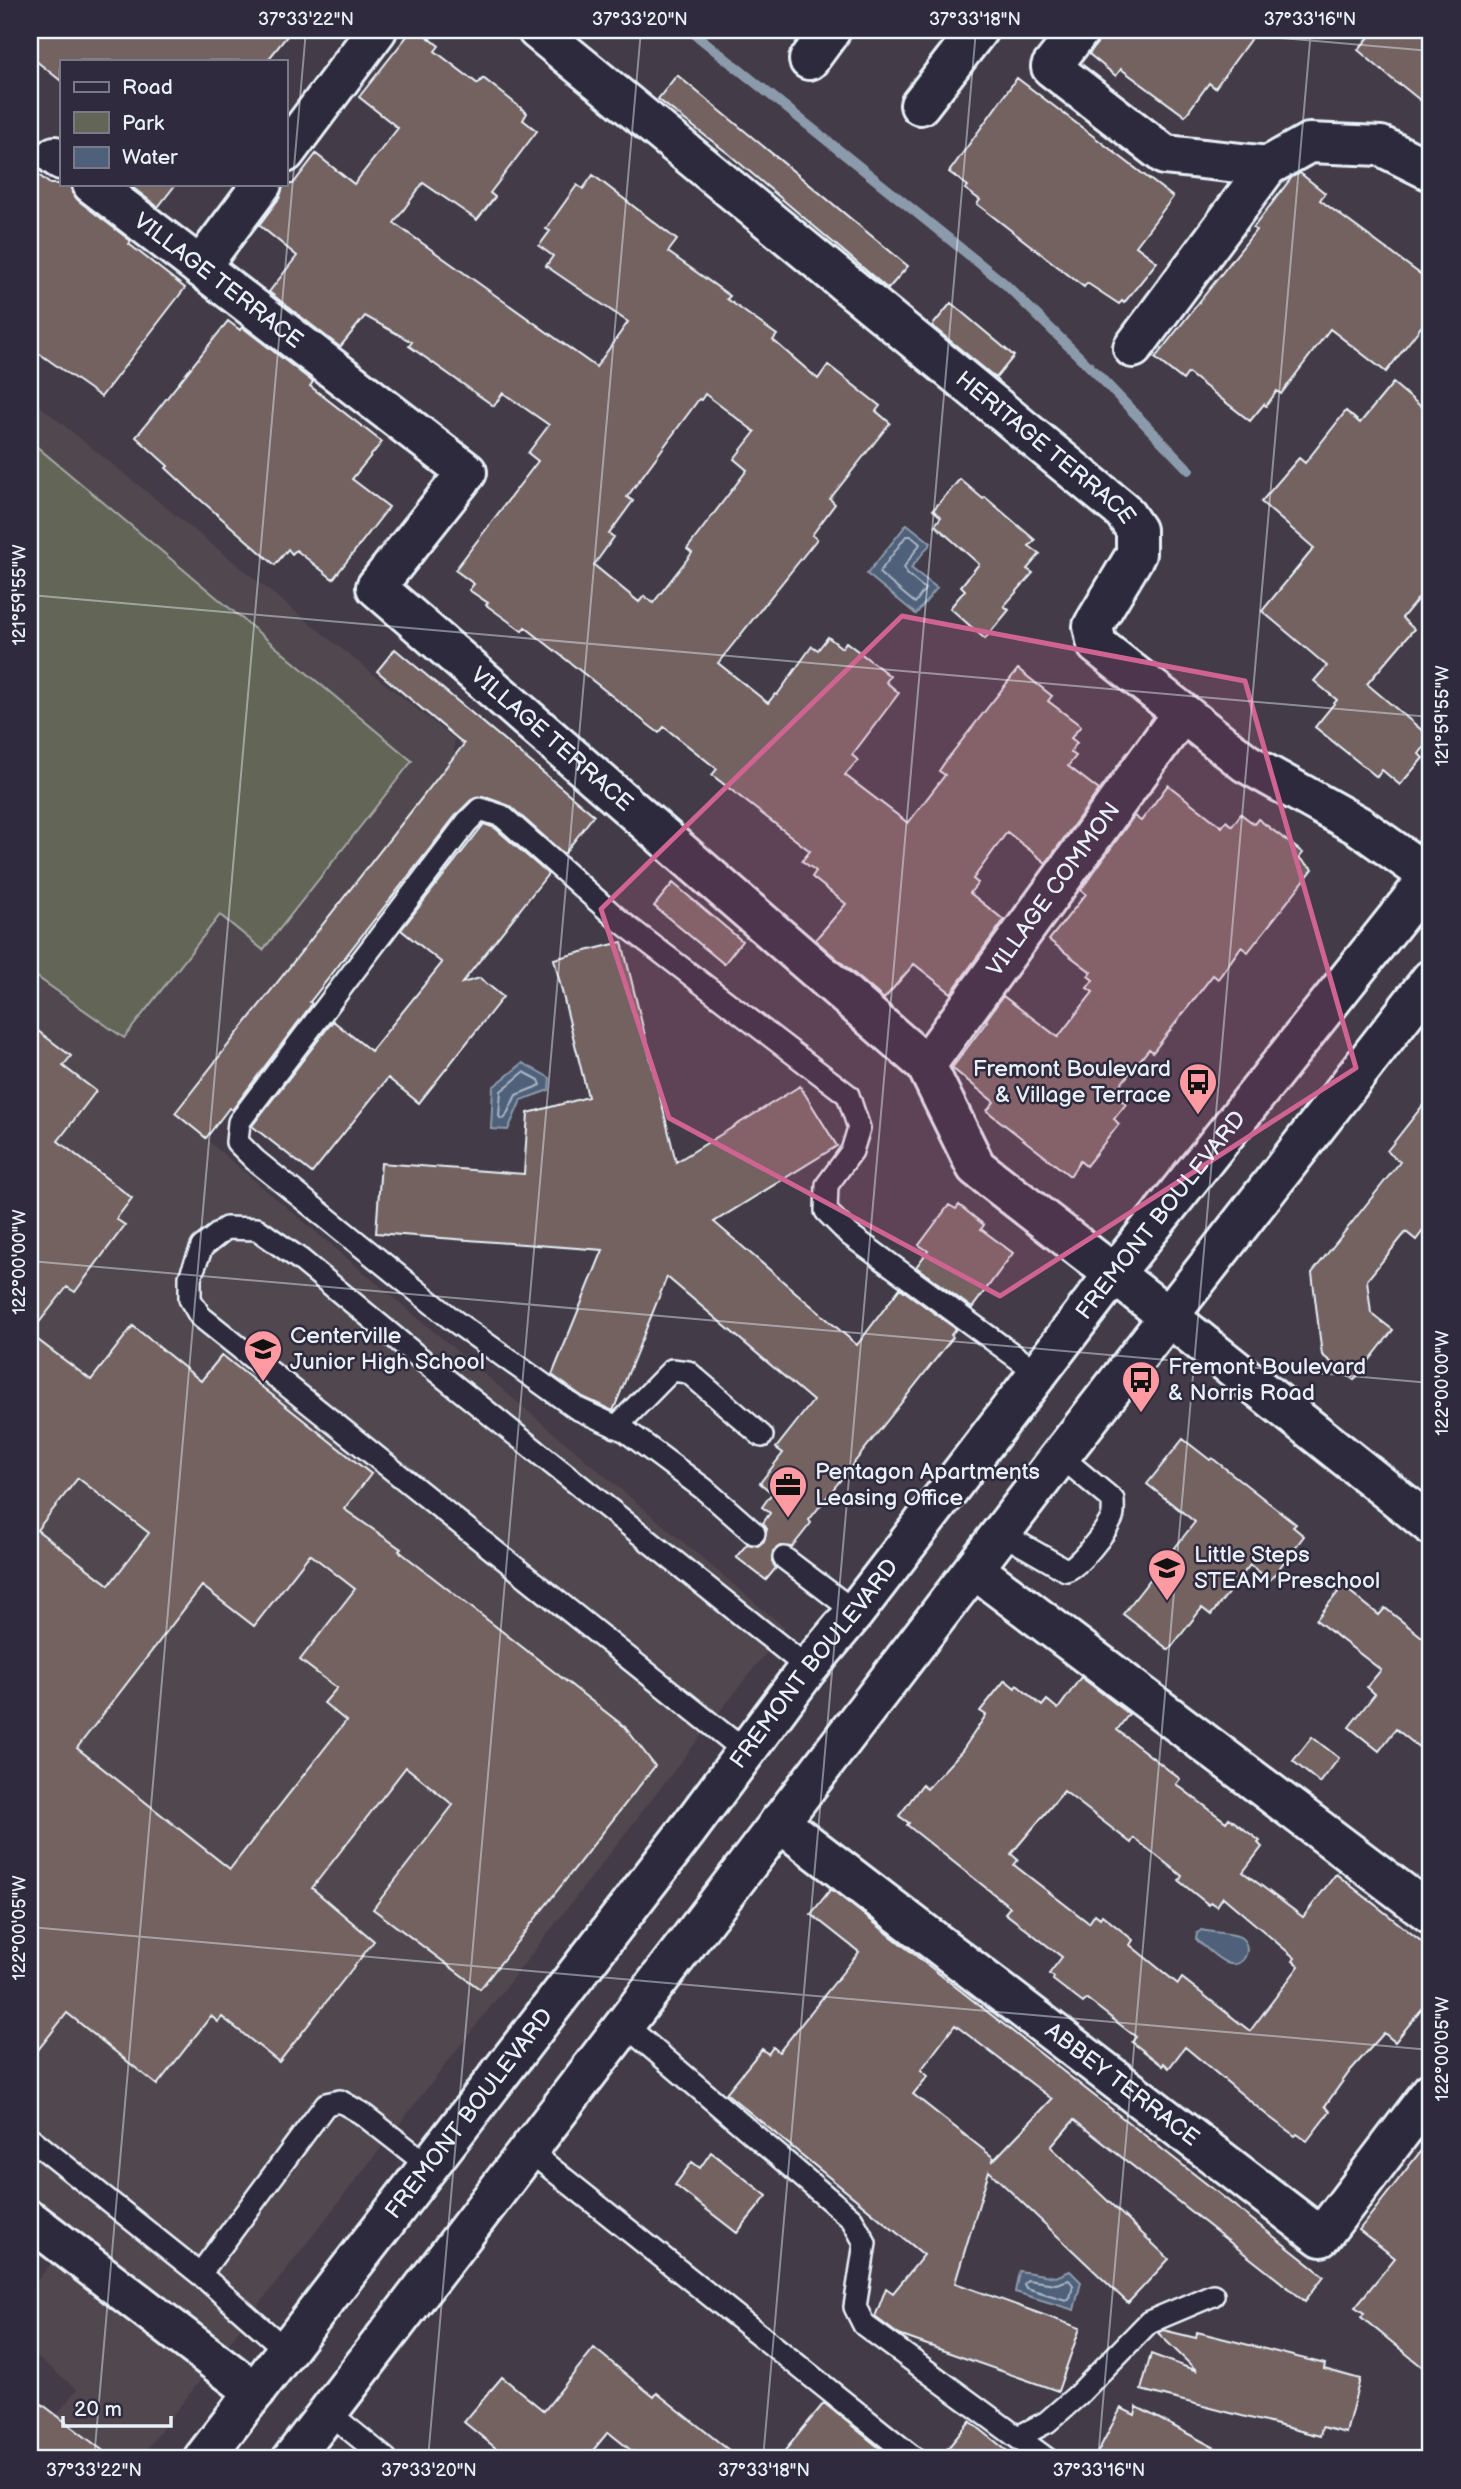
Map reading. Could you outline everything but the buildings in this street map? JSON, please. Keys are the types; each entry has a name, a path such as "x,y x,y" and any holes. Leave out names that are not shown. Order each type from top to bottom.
{"street":[{"path":"287,150 377,30"},
{"name":"HERITAGE TERRACE","path":"537,30 1124,511 1136,530 1136,554 1093,626 1097,645 1246,763 1359,826 1431,876"},
{"path":"809,60 831,30"},
{"path":"920,105 978,30"},
{"path":"1080,30 1051,67 1165,155 1268,166"},
{"path":"1133,348 1268,166 1309,143 1381,146 1431,171"},
{"name":"VILLAGE TERRACE","path":"95,186 467,472 376,587 926,1065 976,1167 1431,1525"},
{"path":"200,267 261,186"},
{"name":"VILLAGE COMMON","path":"926,1065 1182,713"},
{"name":"FREMONT BOULEVARD","path":"203,2459 808,1668 855,1612 1114,1274 1431,876"},
{"path":"292,2459 1060,1456 1431,979"},
{"path":"974,1569 1431,1914"},
{"name":"ABBEY TERRACE","path":"779,1822 1321,2237 1431,2092"},
{"path":"30,2220 255,2392"}],"lane":[{"path":"754,1533 704,1489 626,1432 576,1408 453,1320 255,1160 237,1142 239,1122 467,822 480,809 502,816 619,920 848,1095 859,1128 852,1151 827,1185 826,1211 850,1235 1038,1373"},
{"path":"746,1752 200,1316 190,1299 190,1277 202,1247 226,1228 257,1229 301,1260 438,1373 808,1668"},
{"path":"616,1427 672,1370 688,1372 762,1436"},
{"path":"1001,1533 1066,1570 1074,1568 1091,1548 1113,1515 1113,1500 1060,1456"},
{"path":"784,1558 855,1612"},
{"path":"624,2024 852,2219 865,2242 855,2307 864,2325 1047,2459"},
{"path":"200,2274 326,2104 340,2101 362,2113 429,2166"},
{"path":"30,2138 200,2274 286,2350"},
{"path":"528,2150 915,2459"},
{"path":"1018,2437 1047,2423 1150,2322 1213,2295"},
{"path":"328,2412 386,2459"}],"highlighted area":[{"path":"902,616 1245,681 1356,1068 1000,1296 669,1118 601,909"}],"shaded area":[{"name":"Centerville Junior High School","path":"30,398 454,739 454,757 175,1113 785,1628 223,2351 30,2206"},
{"path":"57,2256 209,2369 139,2459 30,2459 30,2449 77,2389 30,2351 30,2289"}],"green space":[{"path":"30,441 412,761 263,950 220,915 124,1038 30,972"}],"water":[{"path":"907,524 931,543 911,568 937,588 916,614 867,574"},
{"path":"523,1063 550,1078 549,1090 521,1100 508,1130 491,1129 493,1087"},
{"path":"1202,1930 1240,1937 1247,1946 1245,1956 1238,1963 1223,1961 1196,1939 1197,1933"},
{"path":"1019,2271 1056,2277 1070,2271 1081,2282 1074,2310 1015,2292"}],"waterway":[{"path":"690,30 1005,284 1097,374 1189,470"}],"place":[{"name":"Fremont Boulevard & Village Terrace","path":"1198,1116"},
{"name":"Centerville Junior High School","path":"263,1383"},
{"name":"Fremont Boulevard & Norris Road","path":"1141,1414"},
{"name":"Pentagon Apartments Leasing Office","path":"788,1519"},
{"name":"Little Steps STEAM Preschool","path":"1167,1602"}]}
